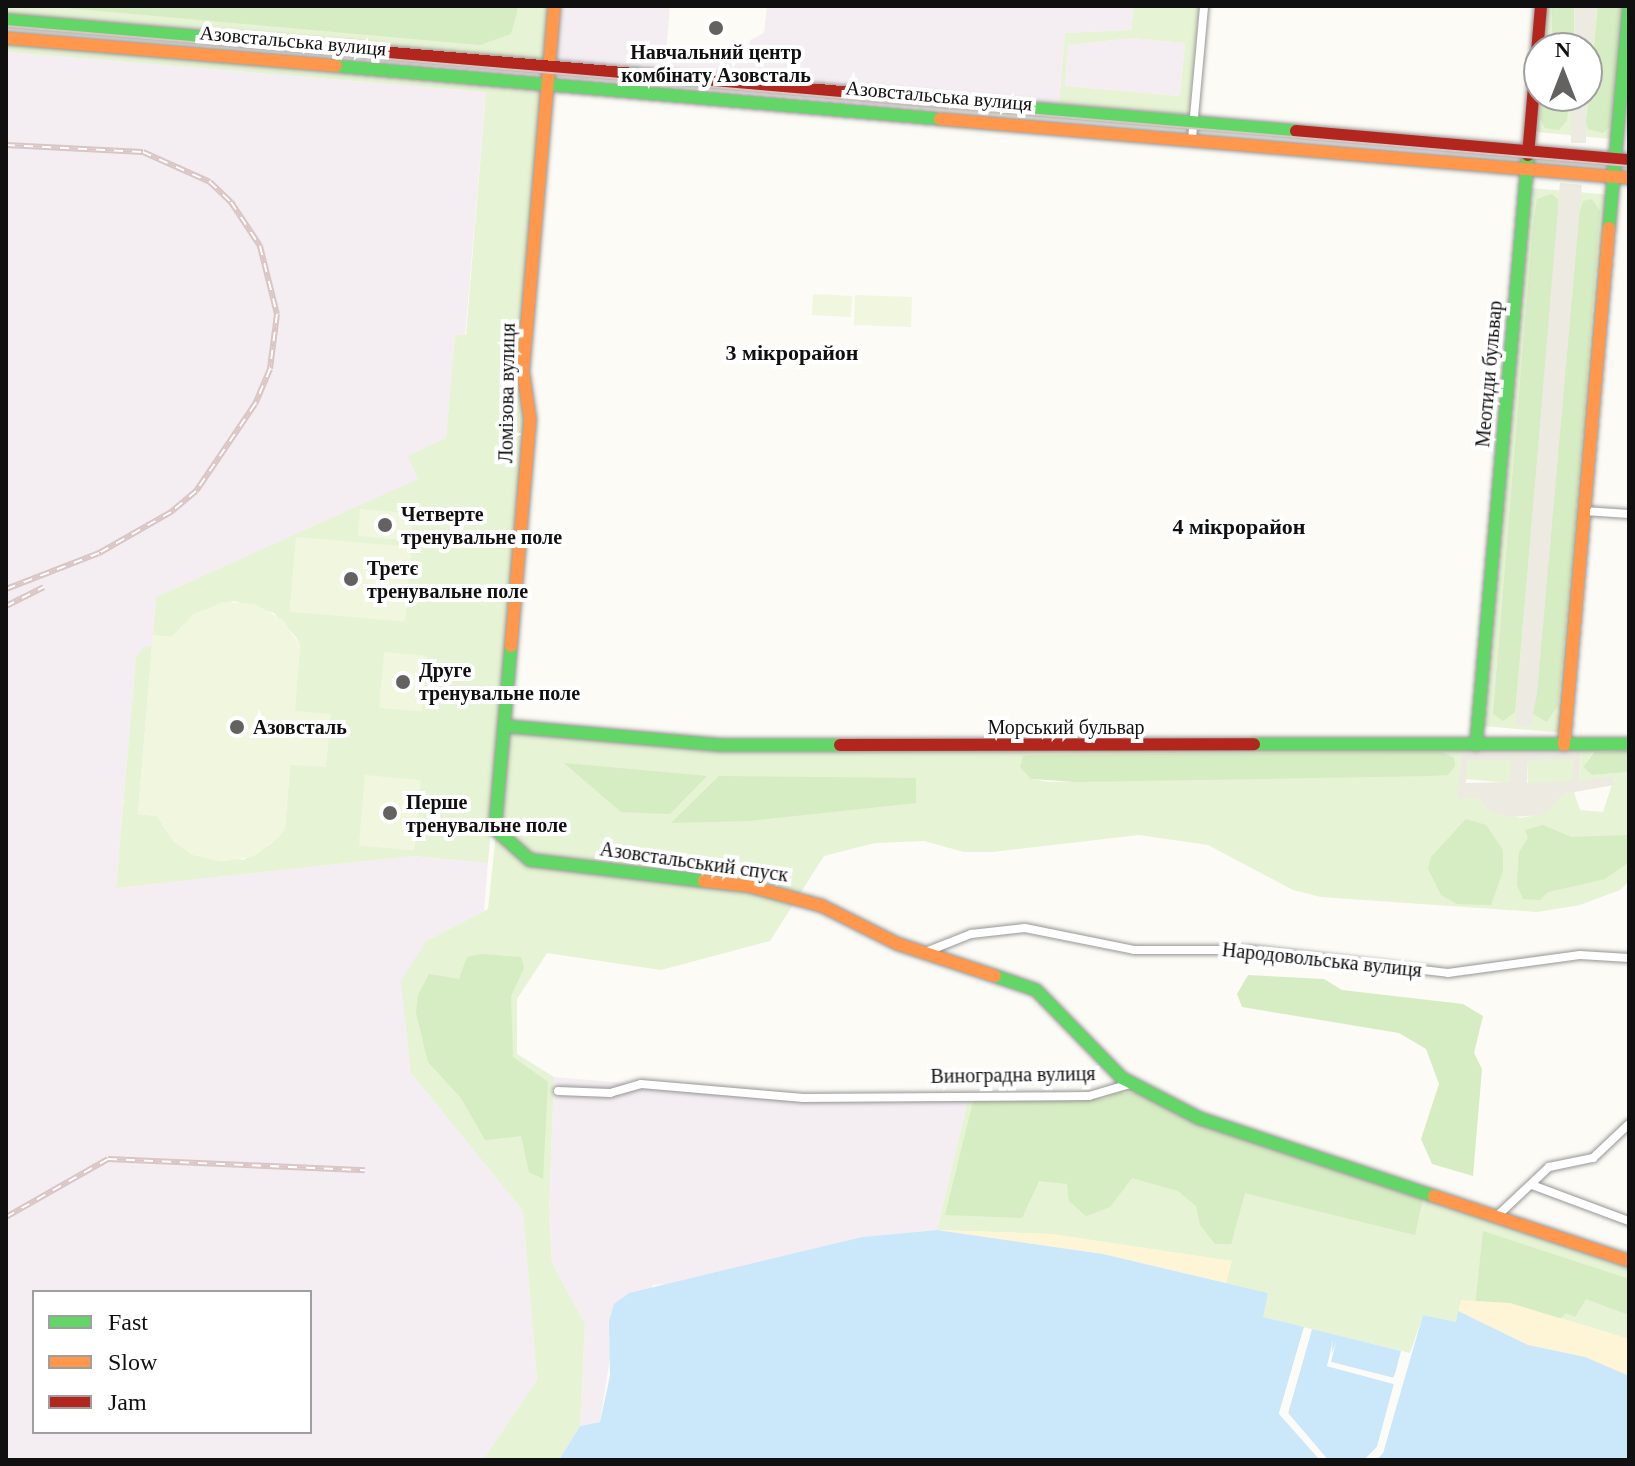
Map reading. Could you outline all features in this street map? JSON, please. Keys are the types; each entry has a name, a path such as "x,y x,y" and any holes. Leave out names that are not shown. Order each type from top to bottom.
{"street":[{"name":"Ломізова вулиця","path":"495,829 530,419 523,371 554,6"},
{"path":"1192,139 1204,6"},
{"name":"Меотиди бульвар","path":"1476,745 1541,6"},
{"path":"1564,745 1614,176 1622,159 1629,6"},
{"name":"Азовстальська вулиця","path":"6,20 1622,159"},
{"name":"Азовстальська вулиця","path":"6,38 548,82 1629,178"},
{"path":"1584,511 1629,514"},
{"name":"Морський бульвар","path":"504,726 720,745 1629,744"},
{"name":"Азовстальський спуск","path":"495,829 530,860 772,891 822,906 879,937 1036,990 1130,1084"},
{"name":"Народовольська вулиця","path":"923,953 971,934 1025,928 1134,950 1250,950 1448,973 1580,955 1629,958"},
{"name":"Виноградна вулиця","path":"558,1091 610,1093 641,1084 803,1098 1089,1096 1130,1084"},
{"path":"1130,1084 1204,1120 1629,1261"},
{"path":"1496,1217 1555,1163 1593,1158 1629,1124"},
{"path":"1532,1185 1629,1221"}],"shaded area":[{"path":"558,6 670,6 666,54 748,61 750,40 764,33 767,6 1134,6 1131,30 1065,33 1059,104 553,60"},
{"path":"1575,6 1597,6 1594,32 1575,32"},
{"path":"1133,38 1185,43 1180,96 1065,86 1068,45"},
{"path":"6,52 486,92 465,336 455,336 446,438 419,479 156,597 152,647 144,647 136,657 116,888 412,856 488,863 484,911 426,941 411,1073 523,1211 537,1380 483,1460 6,1460"},
{"path":"1571,112 1586,112 1586,143 1571,143"},
{"path":"1560,183 1582,185 1537,694 1531,726 1515,726"},
{"path":"1462,748 1581,748 1579,781 1613,777 1614,785 1564,794 1544,815 1510,817 1489,811 1477,798 1457,799","holes":["1574,759 1571,782 1527,783 1528,760","1467,760 1511,760 1510,782 1466,783"]},
{"path":"554,1077 803,1098 969,1096 937,1230 862,1237 691,1282 653,1285 610,1357 600,1422 580,1426 585,1324 552,1263 549,1212"}],"green space":[{"path":"6,6 551,6 547,60 6,16"},
{"path":"45,6 517,6 517,12 511,34 480,45"},
{"path":"1134,6 1199,6 1189,115 1059,104 1065,33 1131,30","holes":["1133,38 1185,43 1180,96 1065,86 1068,45"]},
{"path":"1547,6 1624,6 1612,139 1536,132 1538,112 1603,112 1603,32 1545,32"},
{"path":"1552,6 1574,6 1574,32 1552,32"},
{"path":"1598,6 1620,6 1610,127 1603,133 1588,129 1586,123 1587,112 1603,112 1603,32 1595,32"},
{"path":"6,43 544,86 526,422 488,863 412,856 116,888 136,657 144,646 152,647 138,814 157,816 174,842 243,860 271,844 285,828 300,646 296,637 274,613 234,601 194,614 172,637 153,635 156,597 418,479 408,456 446,438 455,335 466,335 486,92 6,52"},
{"path":"1541,112 1568,112 1567,120 1559,130 1545,128 1540,119"},
{"path":"1531,188 1607,195 1560,733 1484,726"},
{"path":"1552,194 1558,199 1558,225 1515,712 1503,721 1493,714 1533,225 1537,199"},
{"path":"1592,199 1600,211 1574,537 1558,705 1547,722 1533,714 1540,627 1576,226 1583,201"},
{"path":"813,294 852,296 851,317 812,315"},
{"path":"855,295 912,297 911,327 854,325"},
{"name":"Четверте тренувальне поле","path":"360,509 413,514 410,541 358,536"},
{"name":"Третє тренувальне поле","path":"296,537 412,547 405,622 289,612"},
{"name":"Азовсталь","path":"223,602 255,604 283,620 300,646 295,711 331,714 326,767 290,765 285,828 279,837 254,856 222,862 192,855 174,842 157,816 138,814 153,635 172,637 194,614"},
{"name":"Друге тренувальне поле","path":"384,652 427,656 422,712 379,708"},
{"path":"507,730 721,749 1462,748 1458,798 1477,798 1489,811 1520,818 1544,814 1564,794 1574,792 1580,810 1603,812 1614,778 1579,782 1581,748 1629,747 1593,752 1583,767 1592,775 1629,772 1629,881 1620,890 1580,905 1537,912 1321,897 1293,890 1208,845 1139,835 992,852 964,852 924,841 875,843 824,856 770,941 661,970 547,953 517,999 517,1054 554,1077 549,1212 552,1263 585,1324 580,1426 559,1460 483,1460 537,1380 523,1211 411,1073 401,981 426,941 488,909","holes":["1348,753 1448,775 1049,782 1031,779 1020,762 1097,755"]},
{"path":"1629,751 1629,772 1592,775 1583,767 1594,752"},
{"path":"1443,752 1454,758 1455,766 1448,775 1431,776 1077,782 1031,779 1020,767 1023,756 1029,755"},
{"path":"1467,755 1512,759 1510,783 1465,779"},
{"path":"1528,759 1574,759 1574,783 1528,783"},
{"path":"564,763 707,776 670,814 621,812"},
{"name":"Перше тренувальне поле","path":"365,775 421,780 415,851 359,846"},
{"path":"719,776 916,778 916,803 748,821 671,823"},
{"path":"1466,819 1486,825 1503,850 1503,871 1491,905 1457,904 1441,895 1428,869 1431,857"},
{"path":"1543,825 1571,837 1629,835 1629,862 1605,879 1548,892 1540,900 1523,899 1517,885 1519,852 1528,838 1525,830"},
{"path":"482,954 521,957 524,968 511,996 513,1057 548,1082 543,1179 529,1172 521,1136 485,1140 461,1098 428,1062 416,1013 418,995 429,974 459,979 467,957"},
{"path":"1248,975 1324,979 1342,990 1463,1004 1483,1016 1474,1053 1482,1069 1473,1176 1432,1164 1421,1139 1439,1084 1426,1049 1399,1033 1242,1007 1237,994"},
{"path":"1130,1084 1183,1111 1629,1261 1629,1339 1511,1303 1456,1322 1423,1315 1410,1353 1262,1317 1268,1293 1226,1283 1231,1261 1051,1234 937,1230 969,1096 1089,1096"},
{"path":"1117,1093 1137,1093 1206,1124 1424,1194 1415,1235 1245,1193 1231,1244 1215,1244 1200,1225 1196,1206 1178,1191 1132,1178 1110,1207 1086,1216 1069,1201 1067,1184 1039,1181 1022,1218 945,1215 973,1102 1105,1099"},
{"path":"1483,1231 1629,1279 1629,1315 1586,1299 1575,1317 1566,1313 1548,1331 1475,1307"}],"sand":[{"path":"937,1230 1051,1234 1232,1261 1226,1283 1103,1254"},
{"path":"1461,1300 1510,1303 1629,1339 1629,1376 1528,1345 1458,1311"}],"water":[{"path":"937,1230 1103,1254 1268,1293 1263,1317 1304,1327 1279,1414 1320,1460 559,1460 580,1426 600,1422 610,1376 609,1321 614,1304 629,1293 862,1237"},
{"path":"1458,1311 1528,1345 1585,1357 1629,1376 1629,1460 1376,1460 1383,1453 1423,1315 1456,1322"},
{"path":"1312,1329 1401,1351 1394,1378 1331,1362 1336,1342 1327,1366 1394,1384 1377,1447 1364,1460 1328,1460 1288,1413"}],"pier":[{"path":"1304,1327 1284,1412 1312,1329 1288,1413 1328,1460 1320,1460 1279,1413"},
{"path":"1333,1340 1331,1362 1393,1378 1405,1352 1398,1383 1410,1353 1383,1453 1376,1460 1379,1451 1364,1460 1377,1447 1394,1384 1327,1366"}],"tram line":[{"path":"6,26 1629,166"}],"railway":[{"path":"6,145 143,152 210,182 231,202 260,246 277,314 270,369 255,404 196,491 171,512 99,553 6,589"},
{"path":"6,606 44,587"},
{"path":"6,1217 108,1159 365,1170"}],"traffic: fast":[{"path":"1609,228 1629,6"},
{"path":"6,20 346,49"},
{"path":"336,66 940,119"},
{"path":"864,94 1296,131"},
{"path":"1476,745 1528,155"},
{"path":"511,646 495,829 530,860 704,881"},
{"path":"504,726 720,745 840,745"},
{"path":"1254,744 1629,744"},
{"path":"995,976 1036,990 1122,1078 1199,1118 1434,1196"}],"traffic: slow":[{"path":"511,646 530,419 523,371 554,6"},
{"path":"6,38 336,66"},
{"path":"940,119 1629,178"},
{"path":"1564,745 1609,228"},
{"path":"704,881 749,886 822,906 898,944 995,976"},
{"path":"1434,1196 1629,1261"}],"traffic: jam":[{"path":"1528,155 1541,6"},
{"path":"346,49 864,94"},
{"path":"1296,131 1629,160"},
{"path":"840,745 1254,744"}],"place":[{"name":"Навчальний центр комбінату Азовсталь","path":"716,28"},
{"name":"Четверте тренувальне поле","path":"385,525"},
{"name":"Третє тренувальне поле","path":"351,579"},
{"name":"Друге тренувальне поле","path":"403,682"},
{"name":"Азовсталь","path":"237,727"},
{"name":"Перше тренувальне поле","path":"390,813"}],"district":[{"name":"3 мікрорайон","path":"792,353"},
{"name":"4 мікрорайон","path":"1239,527"}]}
